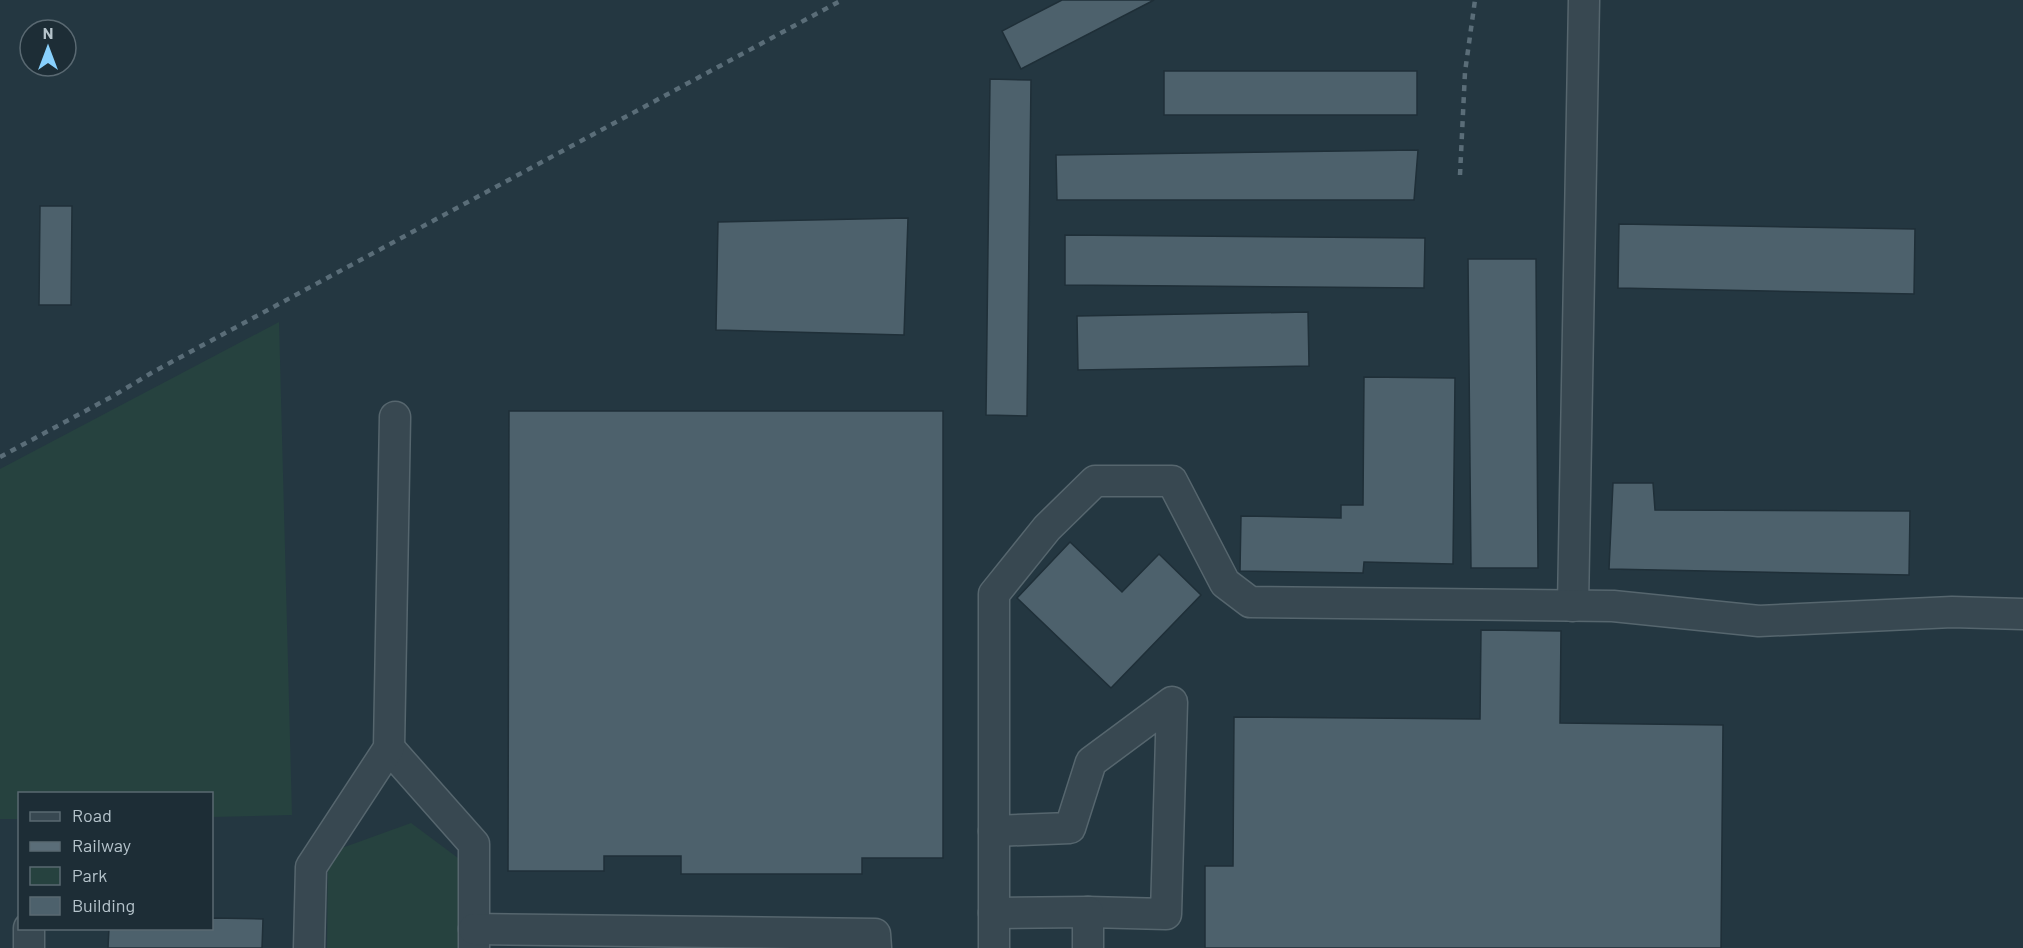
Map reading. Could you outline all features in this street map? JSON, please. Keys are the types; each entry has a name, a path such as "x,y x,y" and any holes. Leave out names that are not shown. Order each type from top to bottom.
{"lane":[{"path":"1573,606 1584,0"},
{"path":"309,948 311,867 389,748 395,417"},
{"path":"994,948 994,594 1047,528 1095,481 1172,481 1225,583 1251,602 1613,606 1759,621 1952,612 2023,614"},
{"path":"994,831 1070,828 1091,762 1172,702 1166,914 994,913"},
{"path":"389,748 474,844 474,938 875,934 876,948"},
{"path":"1088,912 1088,948"},
{"path":"29,930 30,948"}],"green space":[{"path":"279,322 292,815 213,817 213,792 18,792 18,819 0,819 0,469"},
{"path":"411,823 466,864 468,948 327,948 328,853"}],"building":[{"path":"1062,0 1154,0 1021,69 1002,31"},
{"path":"1164,71 1417,71 1417,115 1164,115"},
{"path":"990,79 1031,80 1027,416 986,415"},
{"path":"1418,150 1414,200 1057,200 1056,155"},
{"path":"40,206 72,206 71,305 39,305"},
{"path":"908,218 904,335 716,330 718,222"},
{"path":"1619,224 1915,229 1914,294 1618,288"},
{"path":"1065,235 1425,238 1424,288 1065,285"},
{"path":"1468,259 1536,259 1538,568 1471,568"},
{"path":"1308,312 1309,366 1078,370 1077,316"},
{"path":"1364,377 1455,378 1453,564 1364,562 1363,573 1240,571 1241,516 1341,518 1341,505 1363,505"},
{"path":"509,411 943,411 943,858 862,858 862,874 681,874 681,856 604,856 604,871 508,871"},
{"path":"1613,483 1653,483 1655,510 1910,511 1909,575 1609,569"},
{"path":"1070,542 1122,592 1159,554 1201,595 1111,688 1017,598"},
{"path":"1481,630 1561,631 1560,723 1723,725 1721,948 1205,948 1205,866 1233,866 1234,717 1480,719"},
{"path":"213,918 263,919 262,948 108,948 109,930 213,930"}],"railway":[{"path":"0,457 842,0"},
{"path":"1460,175 1465,72 1475,0"}]}
